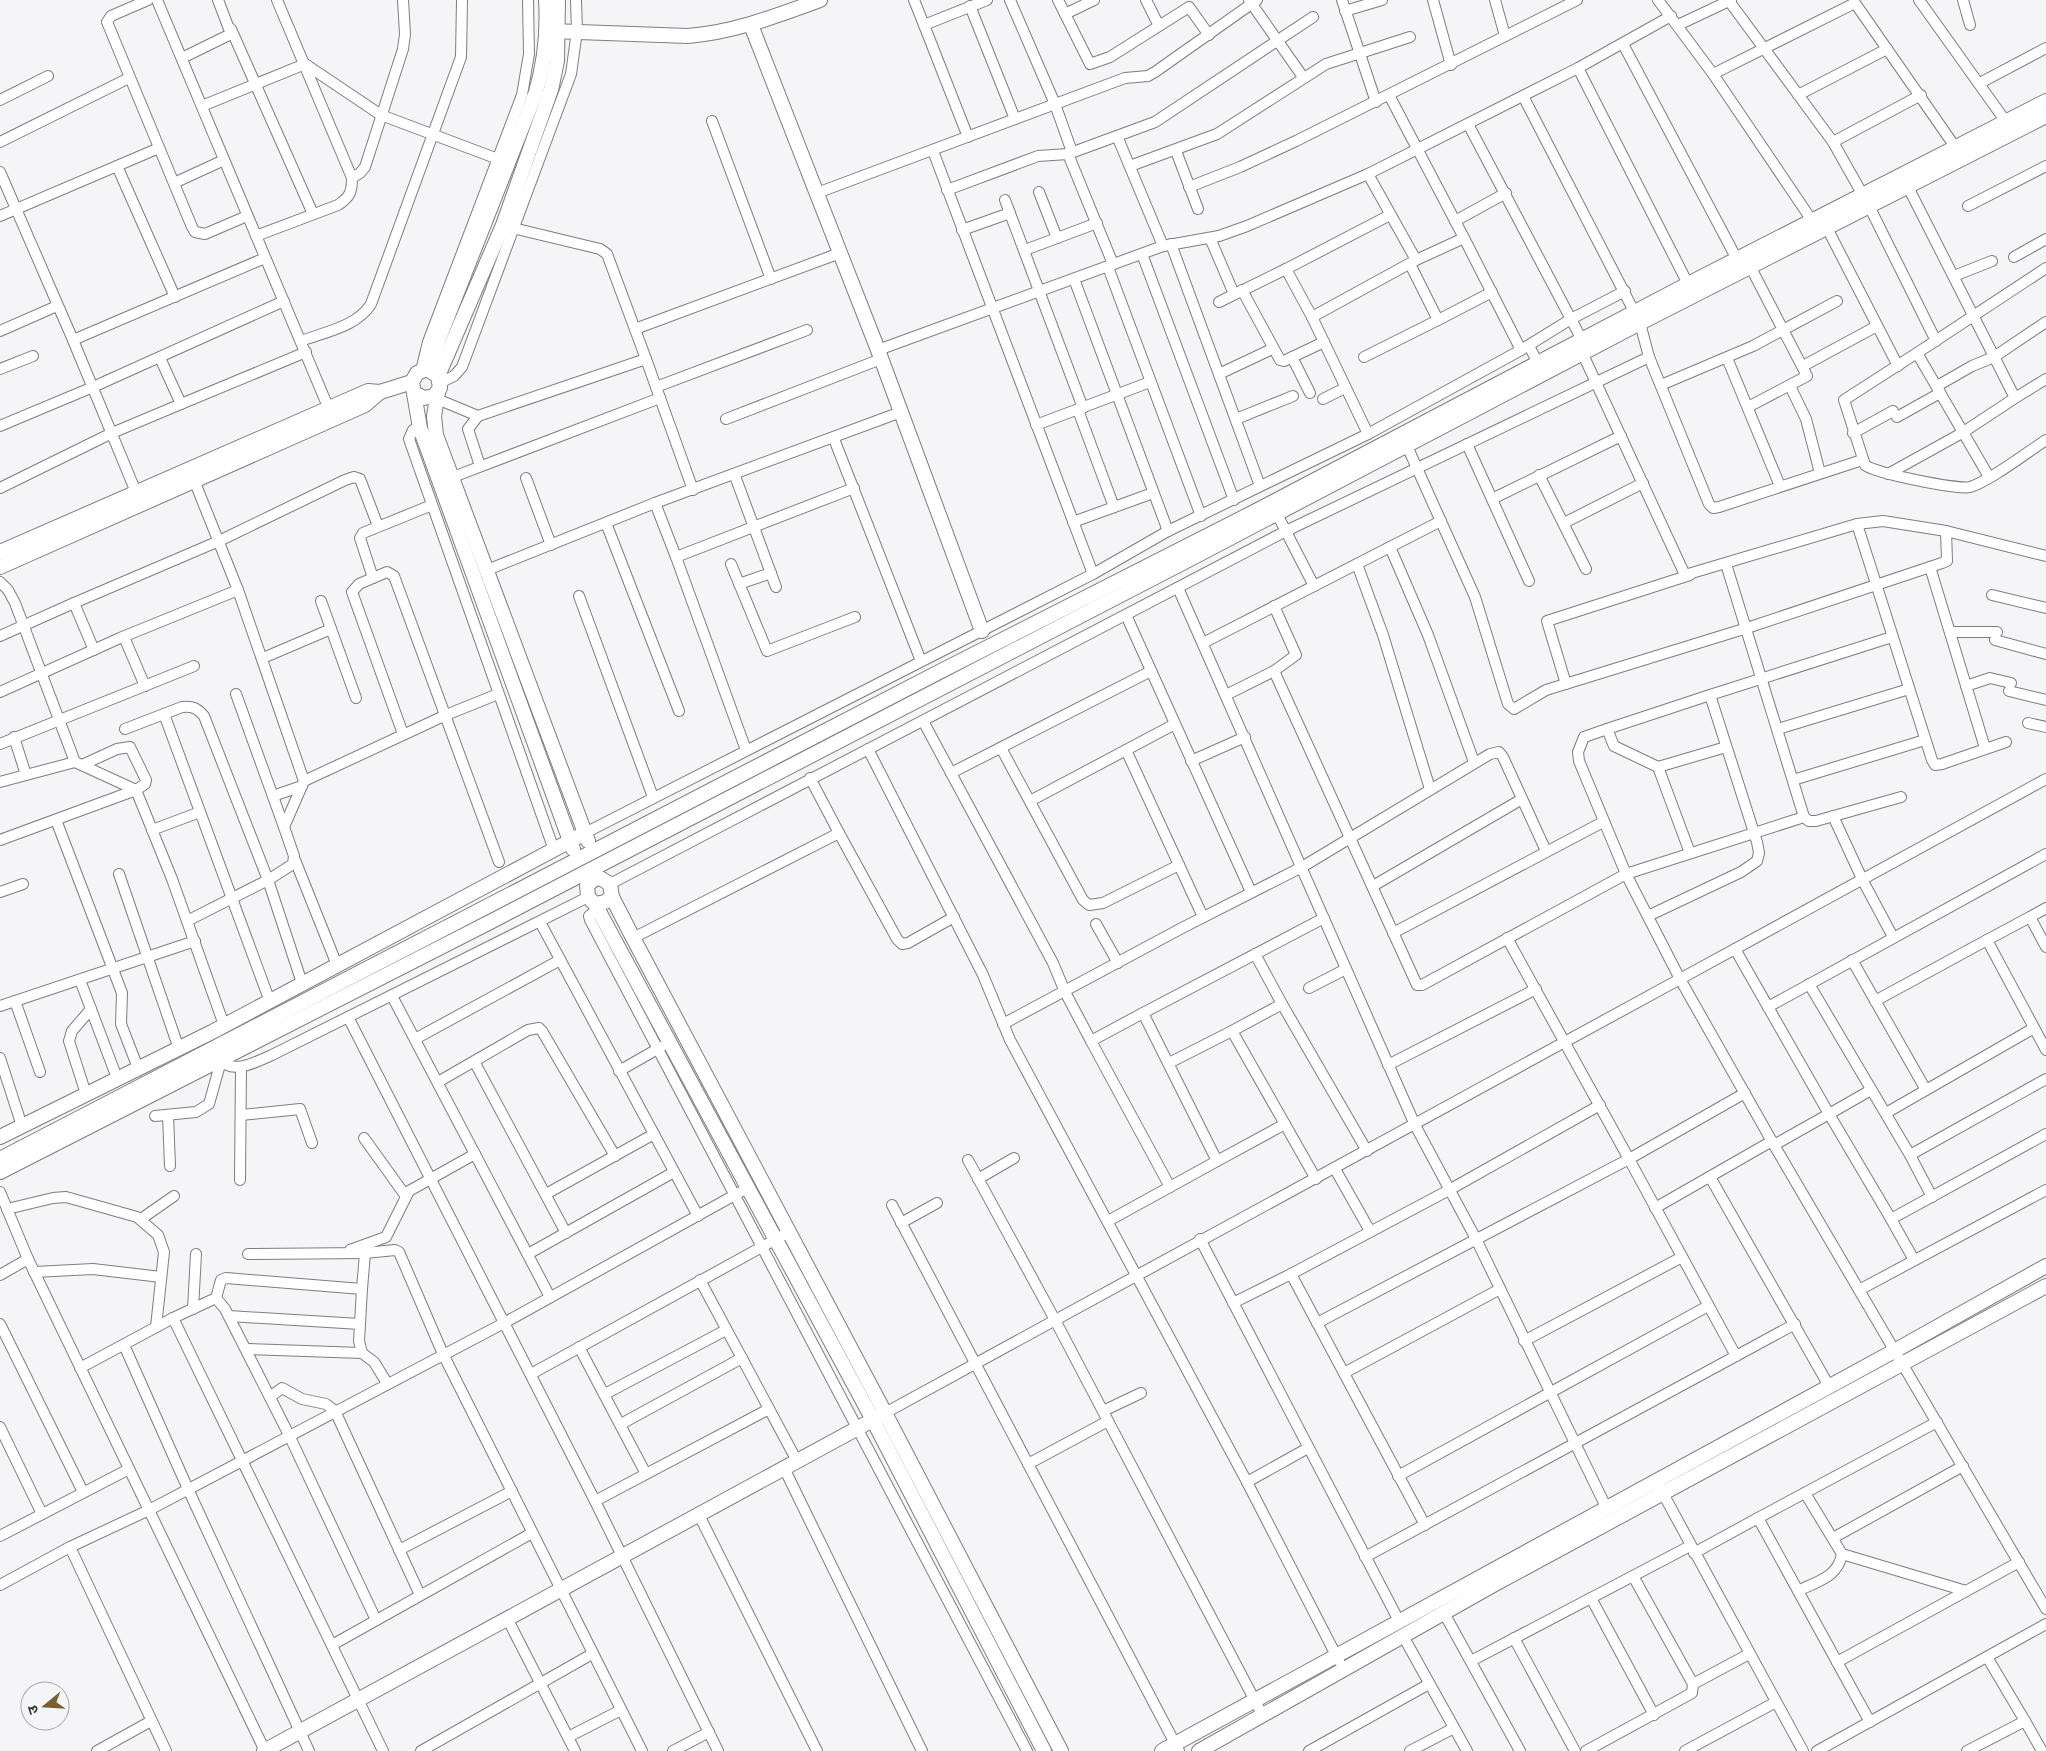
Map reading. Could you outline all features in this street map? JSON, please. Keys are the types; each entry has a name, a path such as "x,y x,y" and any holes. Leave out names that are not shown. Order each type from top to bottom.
{"street":[{"path":"148,0 107,19 108,30 192,227 200,235 247,216"},
{"path":"157,0 332,415"},
{"path":"218,0 313,214"},
{"path":"352,178 360,174 364,167 403,49 405,34 403,0"},
{"path":"302,341 356,320 366,314 371,304 461,57 462,0"},
{"path":"528,0 529,54 522,95 428,342 427,386 420,428 588,888 873,1420 1044,1751"},
{"path":"508,227 553,84 558,62 546,0"},
{"path":"558,0 553,31 536,92 427,386 436,435 602,875 633,938 886,1413 1061,1751"},
{"path":"385,390 404,394 427,386 508,227 571,74 578,31 576,0"},
{"path":"553,31 688,36 710,34 751,25 820,0"},
{"path":"914,0 968,137"},
{"path":"924,24 987,0"},
{"path":"1010,0 1056,104 1070,153 1097,223 1197,518 1202,539"},
{"path":"1058,0 1090,64 1110,57 1189,7 1209,35"},
{"path":"1065,14 1094,0"},
{"path":"1146,0 1159,26"},
{"path":"1342,0 1376,102"},
{"path":"1345,11 1382,0"},
{"path":"1433,0 1451,65"},
{"path":"1496,0 1505,36"},
{"path":"1190,187 1240,168 1451,65 1505,36 1556,5 1577,0"},
{"path":"1658,0 1713,74 1819,226 1898,366"},
{"path":"1678,25 1730,0 1763,49 1833,142 1866,200 1936,341"},
{"path":"1919,0 2010,127"},
{"path":"1963,0 1970,25"},
{"path":"256,236 338,205 348,198 352,189 352,178 281,1"},
{"path":"817,193 1125,78 1148,76 1209,35 1253,1 1303,77"},
{"path":"1713,74 1858,2 1887,49 1921,95 1959,153"},
{"path":"970,6 1015,119"},
{"path":"726,418 1039,290 1167,245 1210,238 1233,231 1368,174 1578,68 1624,44 1671,16"},
{"path":"947,190 1038,156 1070,153 1166,117 1313,17"},
{"path":"751,25 880,355 982,630"},
{"path":"182,58 231,34 231,29"},
{"path":"1130,166 1176,151 1217,134 1326,64 1410,37"},
{"path":"1624,44 1743,265 1784,330 1807,376 1748,407"},
{"path":"1980,83 2046,48"},
{"path":"1798,95 1887,49"},
{"path":"202,106 305,64"},
{"path":"305,64 381,115 498,159"},
{"path":"1578,68 1688,284"},
{"path":"0,100 48,76"},
{"path":"0,142 129,78"},
{"path":"1389,95 1416,150 1492,292 1525,348 1538,363"},
{"path":"1833,142 1921,95"},
{"path":"1523,96 1638,317 1649,357 1709,504 1713,508 1719,507 1862,460"},
{"path":"602,875 1192,552 1202,539 1289,501 1406,446 1455,413 1538,363 1638,317 1819,226 2010,127 2046,101"},
{"path":"2010,127 2044,120"},
{"path":"712,121 771,278"},
{"path":"1468,124 1571,319 1595,382 1685,575 1690,575"},
{"path":"1117,136 1167,245 1219,374 1260,486"},
{"path":"0,216 159,148"},
{"path":"933,151 991,309 1093,574"},
{"path":"1176,151 1198,209"},
{"path":"1866,200 1908,187 1959,153"},
{"path":"174,183 224,160"},
{"path":"117,166 175,297"},
{"path":"1968,206 2046,166"},
{"path":"0,172 18,208 56,306 93,387 138,500"},
{"path":"1368,174 1413,262 1438,320"},
{"path":"1908,187 2015,398"},
{"path":"1040,192 1057,238"},
{"path":"1455,221 1506,193"},
{"path":"1006,200 1114,507"},
{"path":"962,230 1010,213"},
{"path":"1219,302 1390,215"},
{"path":"1025,250 1097,223"},
{"path":"508,227 600,249 607,254 693,490"},
{"path":"1210,238 1238,292 1280,360 1292,357 1324,342"},
{"path":"1312,317 1413,262 1464,238"},
{"path":"2014,257 2046,240"},
{"path":"635,329 840,253"},
{"path":"1142,254 1234,500"},
{"path":"73,340 265,258"},
{"path":"1954,276 1992,262"},
{"path":"1638,317 1688,284 1743,265"},
{"path":"2046,268 1844,400 1862,460 1868,468 1888,474 1969,487 1989,477 2046,440"},
{"path":"1286,269 1312,317 1368,434"},
{"path":"1074,279 1168,531"},
{"path":"0,1137 179,1049 653,797 1093,574 1168,531 1368,434 1525,348 1571,319 1625,291"},
{"path":"1364,358 1492,292"},
{"path":"0,426 160,358 284,301"},
{"path":"1661,385 1726,358 1784,330 1837,301"},
{"path":"0,331 56,306"},
{"path":"1940,393 1937,386 1994,356 2046,322"},
{"path":"1803,366 1877,326"},
{"path":"656,387 808,330"},
{"path":"219,1055 227,1065 242,1067 272,1055 540,922 588,888 602,875 991,646 1277,514 1289,501 1580,345"},
{"path":"1219,374 1272,349"},
{"path":"0,488 112,433 306,352"},
{"path":"1917,353 1989,477"},
{"path":"0,369 33,356"},
{"path":"1292,357 1310,393"},
{"path":"602,875 810,778 1286,531 1649,357"},
{"path":"160,358 181,404"},
{"path":"1726,358 1780,486"},
{"path":"480,466 468,429 478,416 646,359"},
{"path":"1888,474 1962,433 2046,378"},
{"path":"1036,425 1150,382"},
{"path":"0,567 138,500 332,415 368,391 427,386 478,416"},
{"path":"1790,386 1806,419 1820,473"},
{"path":"1324,399 1345,388"},
{"path":"1853,433 1940,393"},
{"path":"1236,419 1294,396"},
{"path":"453,477 660,398"},
{"path":"487,570 656,503 735,476 901,412"},
{"path":"420,428 413,430 409,439 554,850"},
{"path":"1492,499 1621,436"},
{"path":"834,438 921,661"},
{"path":"1467,444 1529,581"},
{"path":"1406,446 1475,596 1511,708 1514,709 1540,693 1566,684 1747,628 1947,561 1946,531"},
{"path":"1540,475 1586,569"},
{"path":"193,476 263,658 303,783 284,827"},
{"path":"735,476 776,587"},
{"path":"0,636 219,541 354,478 363,484 378,526"},
{"path":"526,478 551,545"},
{"path":"1564,522 1643,483"},
{"path":"676,557 854,488"},
{"path":"1073,522 1153,493"},
{"path":"0,552 138,500"},
{"path":"656,503 746,750"},
{"path":"373,578 360,538 363,532 432,505"},
{"path":"1277,514 1314,586"},
{"path":"1203,643 1441,521"},
{"path":"1566,684 1548,621 1857,524 1883,521 1946,531 2046,556"},
{"path":"606,523 680,711"},
{"path":"1857,524 1925,740 1935,765 2006,742"},
{"path":"1390,548 1428,635 1474,762"},
{"path":"732,564 767,651 855,617"},
{"path":"1357,564 1383,635 1430,789"},
{"path":"1726,564 1804,817 1810,822 1816,821 1901,797"},
{"path":"1930,567 1985,748"},
{"path":"403,734 352,592 355,586 387,572 394,576 499,862"},
{"path":"739,584 771,573"},
{"path":"0,582 8,590 24,625 78,763 136,790 195,941 218,1028 219,1055 209,1104 196,1112 155,1116"},
{"path":"1178,588 1415,1125 1476,1239 1548,1392 1606,1507"},
{"path":"0,692 124,637 238,590"},
{"path":"1992,595 2046,608"},
{"path":"579,596 653,797"},
{"path":"321,601 356,698"},
{"path":"74,603 94,650"},
{"path":"1226,695 1274,671 1296,656 1274,606"},
{"path":"1126,615 1251,892"},
{"path":"263,658 331,629"},
{"path":"1950,632 1996,636 2046,654"},
{"path":"124,637 145,686"},
{"path":"1892,637 1584,738 1578,752 1579,761 1626,874 1680,979 1773,1143 2046,1609"},
{"path":"991,646 998,659"},
{"path":"0,744 194,666"},
{"path":"951,773 1151,671"},
{"path":"1274,671 1417,985 1422,985 1626,874 1804,817"},
{"path":"1966,686 1990,678 2046,700"},
{"path":"1778,729 1909,689"},
{"path":"236,694 294,860 337,965"},
{"path":"273,796 403,734 498,694"},
{"path":"1648,916 1757,861 1759,853 1710,696"},
{"path":"125,729 182,707 192,706 199,709 204,716 268,880 302,983"},
{"path":"164,714 270,1000"},
{"path":"923,721 1053,963 1065,992 1170,1187"},
{"path":"2028,723 2046,727"},
{"path":"1030,801 1175,724"},
{"path":"1607,729 1614,746 1658,767 1726,746"},
{"path":"1191,760 1245,737"},
{"path":"14,738 26,775"},
{"path":"1794,780 1925,740"},
{"path":"0,781 78,763 117,749 130,747 146,780 145,784 136,790 0,840"},
{"path":"1001,748 1083,900 1089,905 1103,903 1179,865"},
{"path":"868,749 983,974 1003,1024 1344,1668"},
{"path":"1126,750 1203,917"},
{"path":"1003,1024 1203,917 1302,867 1474,762 1499,752 1546,851"},
{"path":"1658,767 1690,853"},
{"path":"810,778 902,944 908,943 954,917"},
{"path":"0,1192 34,1272 265,1751 300,1734 562,1591 1736,948 1863,881 2046,779"},
{"path":"1373,886 1522,799"},
{"path":"152,830 200,812"},
{"path":"1833,816 1863,881 1893,937"},
{"path":"56,820 123,998 120,1016 121,1024 138,1068"},
{"path":"1393,933 1603,822"},
{"path":"633,938 839,833"},
{"path":"1768,1007 2046,854"},
{"path":"187,921 268,880 288,867 294,860"},
{"path":"119,874 179,1049"},
{"path":"588,888 605,902 602,875"},
{"path":"0,892 23,884"},
{"path":"0,1172 335,994 588,888"},
{"path":"588,888 590,920 1028,1751"},
{"path":"1875,1001 2046,908"},
{"path":"2030,916 2046,947"},
{"path":"1091,1041 1324,918"},
{"path":"540,922 698,1216"},
{"path":"1096,924 1118,963"},
{"path":"1507,938 1736,1356"},
{"path":"1987,940 2046,1050"},
{"path":"0,1006 195,941"},
{"path":"1736,948 1914,1260"},
{"path":"1255,954 1367,1151"},
{"path":"415,1039 560,960"},
{"path":"1852,960 1926,1090"},
{"path":"1309,988 1346,969"},
{"path":"80,980 117,1078"},
{"path":"1809,984 1886,1113 1932,1197"},
{"path":"1388,1065 1536,989"},
{"path":"392,996 550,1297"},
{"path":"15,1001 40,1072"},
{"path":"1169,1064 1282,1004"},
{"path":"86,1094 69,1041 72,1032 91,1009"},
{"path":"1143,1013 1217,1161"},
{"path":"348,1017 432,1177 718,1751"},
{"path":"438,1082 475,1063 528,1030 538,1028 542,1031 615,1156"},
{"path":"1886,1113 2034,1028"},
{"path":"1232,1031 1316,1179"},
{"path":"620,1071 671,1042"},
{"path":"0,1160 219,1055"},
{"path":"0,1058 22,1126"},
{"path":"475,1063 566,1232"},
{"path":"240,1180 242,1067"},
{"path":"1910,1155 2046,1079"},
{"path":"1655,1208 1871,1090"},
{"path":"1318,1323 1629,1158 1745,1093"},
{"path":"1233,1303 1449,1190 1600,1105"},
{"path":"241,1115 300,1109 312,1143"},
{"path":"168,1115 170,1166"},
{"path":"1108,1220 1285,1124"},
{"path":"546,1194 654,1134"},
{"path":"1891,1219 2046,1134"},
{"path":"364,1138 404,1195"},
{"path":"337,1253 386,1236 404,1195 415,1186 475,1154"},
{"path":"978,1179 1014,1158"},
{"path":"968,1160 1056,1320 1263,1716"},
{"path":"1335,1169 1370,1231"},
{"path":"528,1254 674,1172"},
{"path":"1710,1177 1829,1386"},
{"path":"0,1585 70,1547 149,1510 504,1323 749,1187"},
{"path":"1859,1290 2046,1190"},
{"path":"141,1219 174,1196"},
{"path":"7,1209 54,1198 66,1198 141,1219 158,1235 164,1252 156,1327"},
{"path":"901,1223 938,1203"},
{"path":"892,1205 1177,1747"},
{"path":"531,1374 789,1232"},
{"path":"1200,1240 1399,1621"},
{"path":"248,1254 365,1253 395,1250 399,1252 443,1354 642,1751"},
{"path":"362,1353 360,1324 365,1253"},
{"path":"193,1309 196,1254"},
{"path":"1524,1341 1682,1257"},
{"path":"0,1275 28,1259"},
{"path":"1162,1751 1177,1747 1336,1655 1896,1350 2046,1266"},
{"path":"34,1272 93,1269 161,1277"},
{"path":"1291,1274 1425,1526"},
{"path":"80,1368 172,1318 216,1298 221,1280 226,1278 362,1290"},
{"path":"700,1280 797,1461"},
{"path":"1199,1751 1402,1636 2046,1286"},
{"path":"1344,1374 1500,1289"},
{"path":"216,1298 229,1316 247,1349 290,1435 376,1620"},
{"path":"1398,1476 1548,1392 1708,1306"},
{"path":"229,1316 360,1324"},
{"path":"172,1318 243,1460 383,1751"},
{"path":"0,1324 83,1492"},
{"path":"1365,1557 1795,1324"},
{"path":"605,1394 726,1330"},
{"path":"124,1345 309,1751"},
{"path":"579,1347 646,1474"},
{"path":"247,1349 362,1353 374,1362 388,1383"},
{"path":"621,1424 742,1358"},
{"path":"270,1396 282,1388 302,1399 326,1404 336,1411 420,1595"},
{"path":"1103,1411 1141,1393"},
{"path":"595,1501 769,1409"},
{"path":"1028,1464 1108,1421"},
{"path":"1471,1661 1633,1576 1758,1518 1937,1422"},
{"path":"0,1427 42,1514"},
{"path":"1247,1482 1308,1448"},
{"path":"1833,1538 1963,1466"},
{"path":"784,1468 922,1751"},
{"path":"0,1536 129,1469"},
{"path":"1656,1480 1803,1751"},
{"path":"399,1550 512,1491"},
{"path":"1798,1591 1835,1572 1840,1566 1842,1554 1805,1493"},
{"path":"699,1515 817,1751"},
{"path":"1758,1518 1870,1722"},
{"path":"332,1645 532,1533"},
{"path":"70,1547 166,1751"},
{"path":"1842,1554 1966,1591"},
{"path":"1837,1662 2019,1562"},
{"path":"1586,1751 1686,1698 1692,1693 1693,1684 1633,1576"},
{"path":"1590,1598 1654,1715"},
{"path":"1444,1613 1520,1751"},
{"path":"508,1620 575,1751"},
{"path":"1817,1751 2046,1624"},
{"path":"1402,1636 1467,1751"},
{"path":"1514,1638 1575,1751"},
{"path":"420,1751 592,1654"},
{"path":"1693,1684 1749,1654"},
{"path":"1987,1657 2042,1751"},
{"path":"1309,1751 1430,1684"},
{"path":"1686,1751 1776,1702"},
{"path":"568,1737 621,1710"},
{"path":"97,1751 151,1721"},
{"path":"1967,1751 2025,1721"},
{"path":"1410,1751 1454,1728"},
{"path":"673,1751 709,1732"}]}
